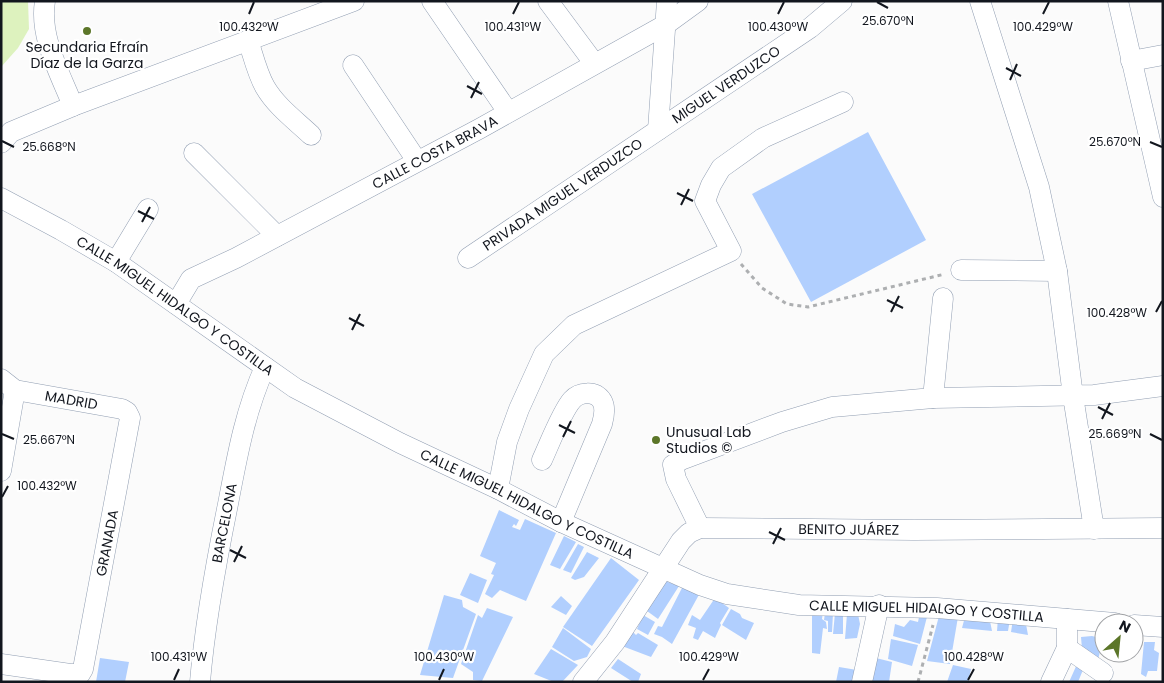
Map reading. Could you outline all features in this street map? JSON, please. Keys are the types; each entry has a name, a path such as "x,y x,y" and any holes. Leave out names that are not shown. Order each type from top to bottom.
{"street":[{"path":"46,1 44,26 48,44 72,106"},
{"path":"1,143 10,132 72,106 354,1"},
{"path":"432,1 508,112"},
{"path":"548,1 594,63"},
{"path":"658,130 668,1"},
{"name":"CALLE COSTA BRAVA","path":"176,304 191,279 236,258 508,112 665,25 698,1"},
{"name":"MIGUEL VERDUZCO","path":"658,130 810,28 842,1"},
{"path":"980,1 1039,187 1057,271 1072,396 1094,529"},
{"path":"1118,1 1163,197"},
{"path":"248,40 258,73 265,87 275,101 311,135"},
{"path":"1131,61 1163,55"},
{"path":"354,65 417,161"},
{"path":"498,489 508,442 516,417 544,354 574,325 731,251 705,201 711,184 721,168 763,138 843,102"},
{"name":"PRIVADA MIGUEL VERDUZCO","path":"468,258 658,130"},
{"path":"194,153 276,236"},
{"name":"CALLE MIGUEL HIDALGO Y COSTILLA","path":"1,198 116,262 295,388 347,416 498,489 561,522 662,569 728,594 800,605 879,605 937,608 1094,621"},
{"path":"116,262 148,209"},
{"path":"961,270 1057,271"},
{"path":"933,398 943,298"},
{"name":"BARCELONA","path":"200,682 204,639 214,573 243,426 253,393 265,367"},
{"path":"1,471 8,384"},
{"name":"MADRID","path":"8,384 122,409 127,412"},
{"path":"583,682 615,642 681,541 689,533 700,528 676,479 673,466 681,460 782,422 832,407 933,398 1094,395 1163,386"},
{"path":"542,460 571,401 579,394 588,393 597,396 602,401 604,410 602,424 561,522"},
{"name":"GRANADA","path":"1,664 80,674 85,664 130,424 127,412"},
{"name":"BENITO JUÁREZ","path":"700,528 905,530 1163,528"},
{"path":"862,682 879,605"},
{"path":"1052,682 1067,648 1067,619"},
{"path":"1144,626 1163,627"},
{"path":"1067,648 1103,673"}],"path":[{"path":"731,251 762,288 787,304 808,307 961,270"},
{"path":"918,682 937,608"}],"green space":[{"path":"1,1 28,1 29,29 18,48 1,67"}],"building":[{"path":"868,132 926,240 811,302 752,194"},
{"path":"499,510 519,520 516,526 514,524 512,527 520,530 525,519 556,533 526,601 500,590 492,598 485,594 494,575 491,574 496,563 480,556"},
{"path":"564,536 576,542 560,569 550,565"},
{"path":"578,544 584,547 571,573 563,570"},
{"path":"587,552 599,558 584,577 575,580 571,578"},
{"path":"611,558 639,580 592,646 563,627"},
{"path":"470,573 487,580 478,603 460,595"},
{"path":"665,581 679,586 658,619 647,611"},
{"path":"684,584 701,591 672,644 654,634 658,626 662,627"},
{"path":"444,595 462,600 463,607 476,614 453,678 420,675"},
{"path":"561,596 572,606 566,615 551,607"},
{"path":"715,598 729,608 720,623 721,625 715,638 703,631 698,640 693,638 696,628 688,625 692,615 700,620"},
{"path":"487,608 513,617 482,681 473,680 473,672 461,664 478,615 482,618"},
{"path":"731,609 740,614 742,618 754,623 746,640 722,625"},
{"path":"812,611 823,612 822,619 826,622 827,629 823,628 820,654 812,653"},
{"path":"920,612 928,613 920,644 893,636 895,624 904,627 910,620 918,622"},
{"path":"825,613 833,613 832,632 828,632 828,621 824,620"},
{"path":"835,613 843,613 843,634 833,634"},
{"path":"966,613 989,616 992,631 962,628"},
{"path":"847,614 858,614 860,624 857,638 845,639"},
{"path":"643,615 655,622 648,635 637,629"},
{"path":"939,616 958,617 950,664 927,661"},
{"path":"998,618 1010,619 1008,631 997,631"},
{"path":"1013,619 1025,619 1028,635 1011,632"},
{"path":"563,628 591,649 587,657 574,661 552,647"},
{"path":"632,631 636,635 638,633 658,645 651,657 622,646"},
{"path":"1081,637 1094,637 1094,657 1082,649"},
{"path":"891,639 918,645 912,666 888,659"},
{"path":"1144,642 1155,642 1154,650 1159,653 1157,671 1148,671 1146,677 1141,674 1142,663 1144,663"},
{"path":"551,649 578,665 562,682 554,682 534,674"},
{"path":"100,658 129,662 125,682 96,682"},
{"path":"876,658 892,662 889,682 869,682"},
{"path":"618,659 641,674 638,682 633,682 611,668"},
{"path":"1078,662 1085,665 1078,682 1069,682"},
{"path":"953,665 971,669 968,682 947,682"},
{"path":"839,667 857,670 853,682 836,682"}],"place":[{"name":"Secundaria Efraín Díaz de la Garza","path":"87,31"},
{"name":"Unusual Lab Studios ©","path":"656,440"}]}
